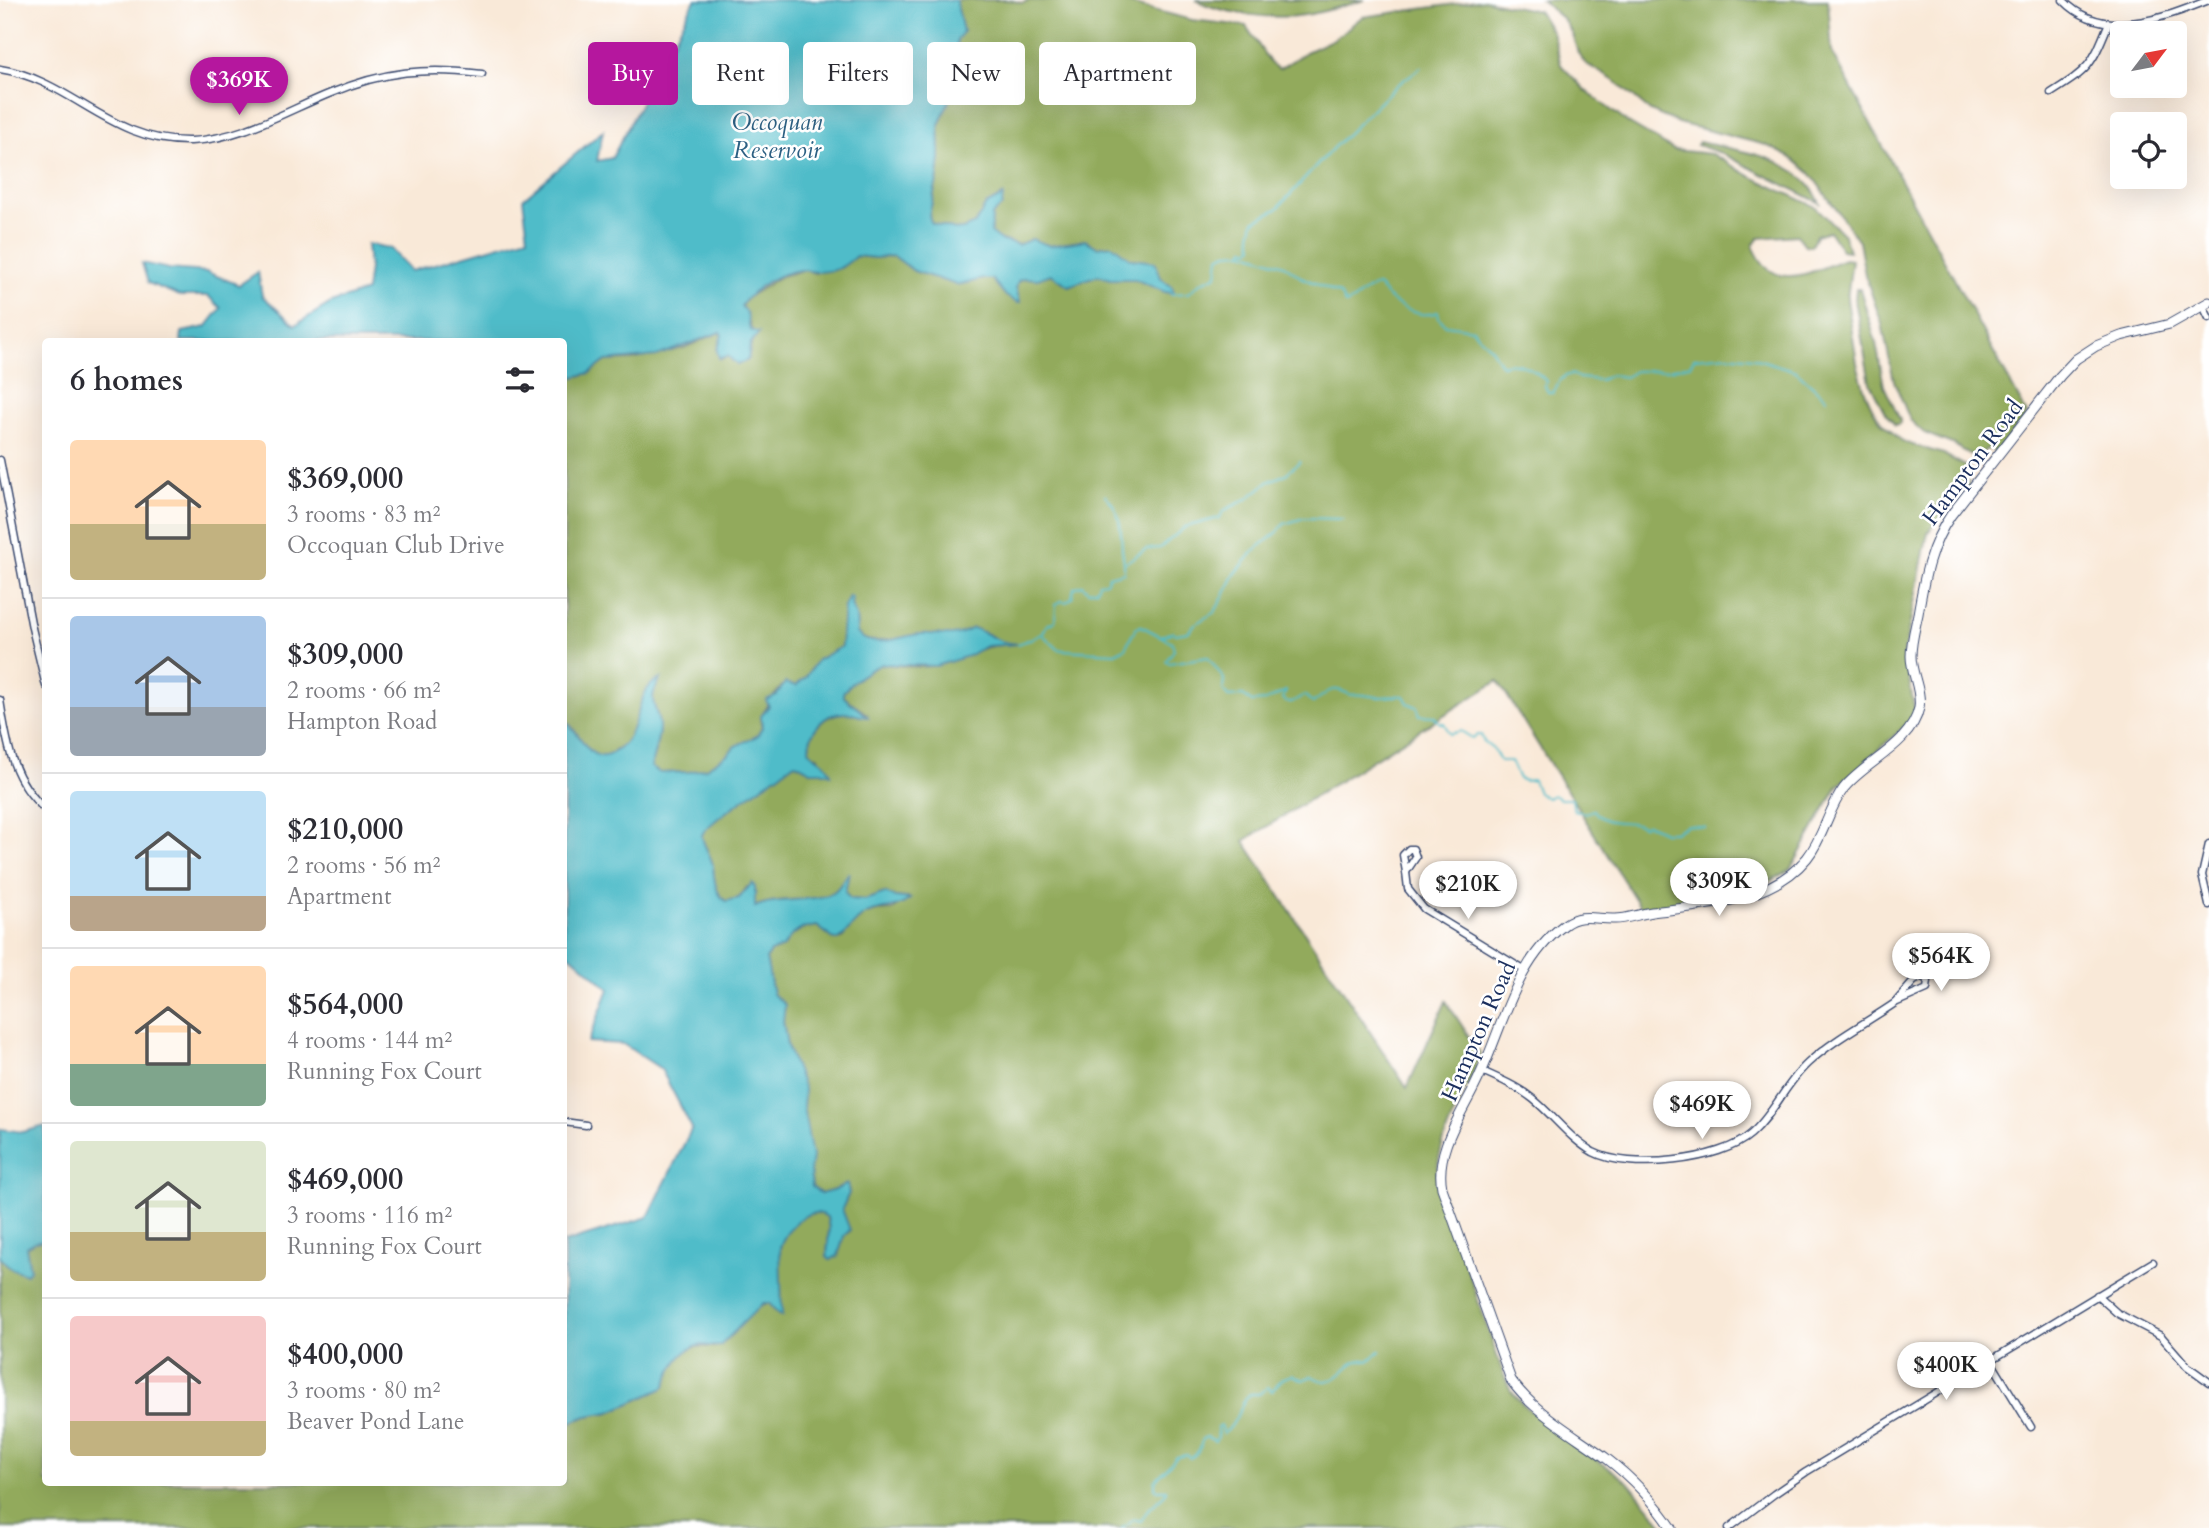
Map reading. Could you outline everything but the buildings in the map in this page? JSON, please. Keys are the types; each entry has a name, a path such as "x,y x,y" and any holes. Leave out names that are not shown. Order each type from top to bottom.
{"street":[{"path":"2063,0 2077,11 2108,24 2133,23 2209,1"},
{"path":"2051,93 2088,67 2108,24"},
{"path":"0,69 46,84 108,121 132,131 162,139 188,141 228,135 333,92 386,76 436,69 482,74"},
{"path":"2206,304 2209,318"},
{"name":"Hampton Road","path":"1672,1528 1636,1484 1530,1402 1516,1387 1507,1371 1444,1196 1441,1178 1446,1146 1482,1071 1524,970 1558,930 1572,920 1583,917 1615,919 1702,906 1770,886 1799,867 1816,845 1844,788 1897,742 1916,716 1919,699 1912,660 1913,643 1930,558 1938,535 1951,515 2076,359 2111,339 2170,324 2206,304"},
{"path":"0,460 42,669"},
{"path":"0,700 13,767 26,789 42,806"},
{"path":"2209,844 2202,875 2209,905"},
{"path":"1406,872 1408,889 1424,909 1524,970"},
{"path":"1482,1071 1533,1099 1577,1140 1603,1156 1626,1160 1678,1159 1723,1150 1745,1139 1760,1125 1791,1080 1821,1051 1895,1003 1927,989 1928,981 1923,977 1918,978 1895,1003"},
{"path":"567,1122 586,1125"},
{"path":"1729,1528 1801,1475 2153,1262"},
{"path":"2097,1295 2118,1313 2161,1336 2187,1366 2209,1382"},
{"path":"1990,1360 2031,1427"}],"green space":[{"path":"956,0 1010,0 1022,3 1030,0 1120,1 1192,20 1246,26 1271,64 1279,69 1334,39 1362,17 1484,0 1538,11 1552,32 1561,65 1586,91 1628,123 1674,150 1712,154 1750,176 1816,207 1844,235 1849,251 1842,250 1829,231 1816,235 1811,246 1805,245 1797,235 1759,238 1753,245 1761,261 1770,270 1781,275 1805,274 1845,259 1852,260 1847,299 1857,363 1873,410 1882,423 1903,442 1943,454 1969,468 1965,476 1969,485 1928,532 1904,653 1916,716 1837,787 1791,869 1765,884 1721,898 1642,910 1498,681 1244,841 1407,1088 1446,1001 1481,1055 1446,1133 1437,1181 1503,1373 1511,1391 1524,1406 1628,1482 1666,1528 0,1528 0,1257 10,1268 30,1270 26,1247 34,1242 42,1241 42,1486 567,1486 567,1424 587,1416 610,1412 664,1388 683,1354 695,1347 714,1347 733,1334 751,1312 762,1305 769,1303 779,1315 780,1249 786,1234 797,1221 812,1213 827,1217 827,1257 838,1256 844,1235 850,1231 842,1209 849,1193 847,1184 821,1194 812,1187 811,1156 803,1107 804,1089 787,1046 783,1021 785,1005 773,994 766,959 770,952 783,947 791,936 802,929 817,926 835,940 842,939 847,930 864,915 893,910 908,898 885,893 865,900 850,899 845,892 849,873 835,891 819,898 775,901 755,907 755,887 747,887 739,898 726,901 717,890 712,862 702,835 715,820 793,764 811,771 821,771 818,756 809,750 812,736 819,724 831,716 845,713 867,714 844,697 843,692 866,672 882,664 917,667 937,665 988,647 1005,645 973,628 956,636 922,634 871,641 857,633 856,616 851,605 841,647 817,660 806,677 796,686 784,684 760,719 762,728 757,736 735,746 728,754 706,768 689,772 660,773 650,767 659,733 653,699 660,680 653,684 644,697 629,739 608,756 596,756 567,723 567,382 569,378 590,373 606,361 632,360 684,348 720,332 722,335 717,350 721,359 728,355 737,364 748,360 752,331 741,306 748,297 781,276 805,270 815,273 856,256 894,256 914,271 957,285 992,279 1006,296 1020,302 1016,287 1018,281 1051,274 1069,286 1098,275 1110,279 1135,279 1171,294 1172,287 1161,278 1155,262 1132,259 1113,247 1097,247 1085,240 1050,246 1032,239 1018,245 995,238 991,234 992,215 1002,206 1002,196 986,205 975,224 963,229 955,230 931,223 929,215 940,157 939,125 947,105 1025,105 1025,42 957,40 962,27"},
{"path":"1196,0 1365,0 1312,14 1279,17 1234,12"},
{"path":"1541,0 1828,0 1832,52 2027,414 1996,453 1989,448 1975,457 1924,433 1910,420 1894,381 1882,324 1865,275 1859,241 1810,173 1790,157 1766,145 1678,123 1650,111 1616,82 1585,63 1563,19"},
{"path":"1699,142 1751,153 1784,165 1811,187 1820,203 1721,153 1697,145"},
{"path":"1856,289 1860,289 1876,343 1884,386 1900,420 1900,423 1895,425 1885,413 1870,383 1855,301"}],"water":[{"name":"Occoquan Reservoir","path":"695,0 956,0 963,32 957,42 927,42 927,105 947,105 939,125 940,157 929,215 931,223 955,230 963,229 975,224 986,205 1003,196 1002,206 992,215 991,233 1002,241 1018,245 1032,239 1050,246 1085,240 1097,247 1112,245 1131,259 1155,262 1161,278 1172,287 1174,293 1135,279 1110,279 1098,275 1069,286 1051,274 1038,279 1024,278 1018,281 1018,303 1006,296 992,279 957,285 914,271 894,256 856,256 835,270 801,270 784,274 752,293 741,306 747,314 750,330 759,333 750,344 748,360 737,365 728,356 719,358 717,350 722,335 720,332 657,356 606,361 590,373 569,378 567,382 567,338 181,338 182,332 206,327 221,308 208,296 180,296 148,283 142,263 169,269 207,272 239,285 258,272 262,296 295,325 331,303 366,291 369,268 367,244 390,248 411,271 528,237 523,199 603,131 597,161 612,158 640,105 678,105 678,42 673,42"},
{"path":"849,596 852,597 857,633 870,641 886,641 919,634 952,635 973,628 1000,641 1018,644 986,646 968,656 936,666 882,664 866,672 843,692 844,697 868,717 845,713 831,716 819,724 812,736 809,750 826,765 831,774 811,771 793,764 728,811 702,835 712,862 717,890 726,901 739,898 752,883 755,887 755,907 820,897 836,890 849,872 845,892 850,899 865,900 885,893 910,899 898,906 863,916 839,940 835,940 817,926 801,929 791,936 783,947 770,952 766,959 773,994 785,1005 783,1021 787,1046 804,1089 803,1107 812,1156 812,1187 821,1194 847,1184 849,1193 842,1209 850,1230 844,1236 838,1256 830,1260 827,1257 827,1217 812,1213 798,1220 780,1247 782,1316 769,1303 763,1303 720,1346 702,1345 682,1355 664,1388 610,1412 587,1416 567,1424 567,1242 648,1217 692,1128 661,1069 623,1044 588,1042 609,989 567,952 567,723 594,754 608,755 620,748 628,738 645,693 652,684 661,679 653,699 659,728 651,767 660,773 689,772 706,768 728,754 735,746 757,736 762,728 761,716 769,706 766,700 777,695 785,683 796,686 806,677 817,660 841,647 844,607"},
{"path":"42,1127 42,1241 26,1247 30,1270 26,1274 10,1268 0,1257 0,1129 23,1132"}],"waterway":[{"path":"1171,294 1188,293 1200,283 1217,275 1219,257 1253,247 1251,235 1254,221 1277,209 1333,148 1396,86 1421,67"},
{"path":"1244,252 1284,265 1301,277 1340,294 1345,304 1368,289 1378,286 1390,299 1406,309 1419,314 1438,312 1439,318 1446,325 1473,329 1502,365 1520,365 1537,373 1546,381 1548,392 1553,393 1562,378 1572,374 1579,378 1600,380 1611,375 1625,377 1635,371 1667,370 1690,365 1694,358 1727,355 1754,358 1796,371 1826,398"},
{"path":"1126,562 1147,549 1160,548 1185,527 1219,518 1225,510 1247,499 1268,482 1286,474 1300,461"},
{"path":"1042,634 1047,625 1055,621 1056,605 1072,598 1074,588 1082,585 1088,591 1097,589 1099,583 1106,582 1109,576 1124,572 1119,520 1105,495"},
{"path":"1161,636 1173,632 1188,632 1195,624 1215,612 1235,574 1255,550 1284,524 1304,518 1343,519"},
{"path":"1018,644 1042,634 1058,649 1115,653 1125,648 1136,628 1141,626 1172,642 1174,650 1166,661 1169,663 1208,657 1224,679 1223,690 1228,697 1243,696 1252,702 1266,701 1286,691 1283,698 1286,702 1292,702 1304,695 1313,703 1331,690 1351,695 1404,696 1408,703 1417,707 1420,715 1434,716 1440,723 1444,723 1450,734 1461,731 1472,738 1481,735 1500,761 1511,761 1519,779 1533,780 1538,793 1547,798 1553,795 1560,799 1572,799 1574,811 1585,813 1594,810 1599,816 1610,821 1643,826 1647,824 1664,832 1675,832 1688,825 1705,827"},
{"path":"1122,1528 1133,1519 1141,1521 1147,1511 1166,1493 1166,1490 1155,1488 1155,1481 1177,1457 1193,1456 1199,1450 1202,1439 1207,1437 1215,1441 1218,1437 1217,1427 1220,1425 1223,1434 1228,1430 1250,1394 1259,1394 1268,1387 1272,1391 1282,1379 1293,1375 1303,1380 1312,1376 1329,1381 1354,1363 1369,1361 1380,1351"}]}
